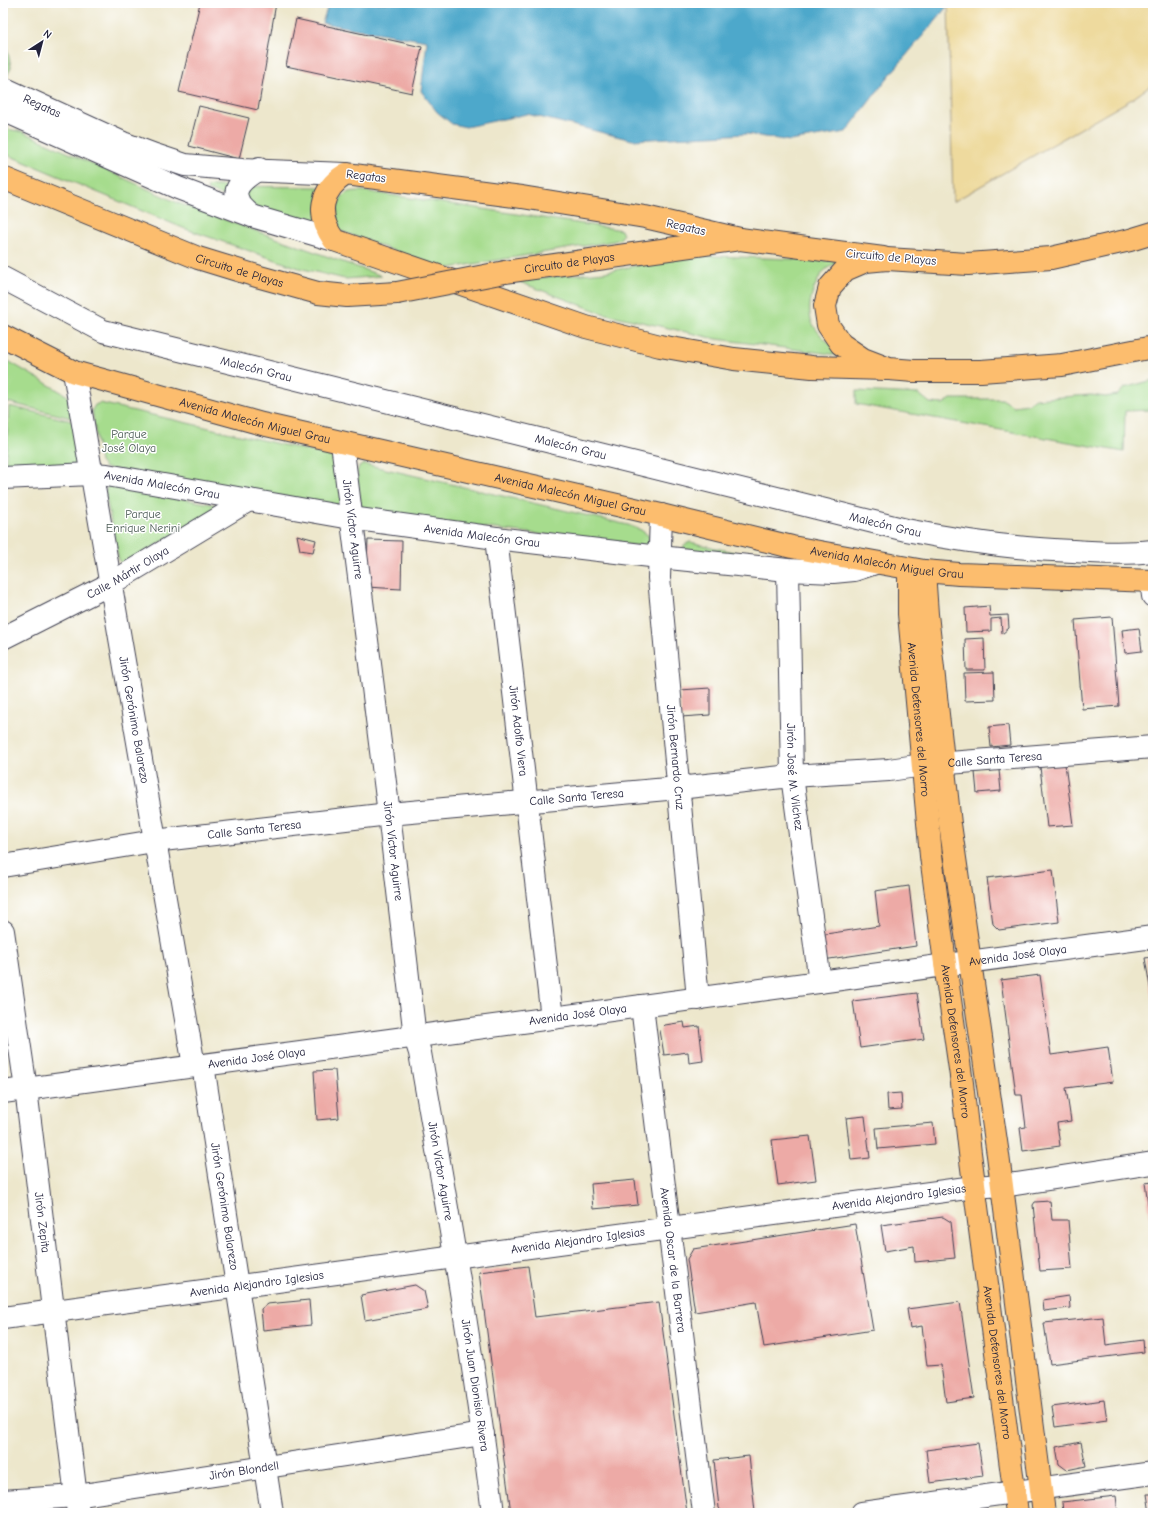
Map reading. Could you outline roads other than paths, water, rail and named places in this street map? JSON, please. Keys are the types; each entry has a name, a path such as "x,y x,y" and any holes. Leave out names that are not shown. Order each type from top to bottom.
{"main road":[{"name":"Regatas","path":"346,174 522,197 638,216 740,239"},
{"path":"334,240 324,220 323,209 325,198 333,184 346,174"},
{"name":"Circuito de Playas","path":"3,178 198,258 318,293 347,296 397,293 505,272 740,239 887,258 968,264 1051,258 1130,240 1153,233"},
{"name":"Regatas","path":"334,240 586,328 660,346 734,358 812,367 889,369"},
{"path":"887,258 866,260 845,270 830,287 825,306 828,325 841,344 863,359 889,369 914,371 981,371 1062,365 1153,347"},
{"name":"Avenida Malecón Miguel Grau","path":"3,336 74,372 262,424 661,515 792,547 916,570 1152,586"},
{"name":"Avenida Defensores del Morro","path":"916,570 909,614 933,764 950,824 1002,1186 1044,1513"},
{"name":"Avenida Defensores del Morro","path":"933,764 932,856 945,966 962,1082 974,1187 1017,1513"}],"street":[{"name":"Regatas","path":"3,88 88,128 155,155 185,165 213,168 346,174"},
{"name":"Regatas","path":"3,110 178,188 252,216 334,240"},
{"path":"252,216 240,206 236,193 241,182 259,169"},
{"name":"Malecón Grau","path":"3,278 103,331 906,530 962,541 1050,550 1111,553 1153,551"},
{"name":"Jirón Gerónimo Balarezo","path":"74,372 154,841 198,1066 237,1287 272,1513"},
{"name":"Jirón Víctor Aguirre","path":"342,443 389,814 415,1037 420,1053 456,1257"},
{"name":"Avenida Malecón Grau","path":"3,478 91,474 107,475 351,518 496,538 788,570 833,572 854,570 876,563"},
{"name":"Calle Mártir Olaya","path":"3,638 110,584 249,500"},
{"name":"Jirón Bernardo Cruz","path":"661,515 659,557 660,578 698,999"},
{"name":"Jirón Adolfo Viera","path":"496,538 528,800 552,1018"},
{"name":"Jirón José M. Vilchez","path":"788,570 792,776 820,982"},
{"name":"Calle Santa Teresa","path":"3,866 154,841 389,814 528,800 678,788 792,776 890,770 933,764 1153,747"},
{"name":"Jirón Zepita","path":"3,931 26,1089 77,1504"},
{"name":"Avenida José Olaya","path":"3,1092 1153,937"},
{"name":"Avenida Oscar de la Barrera","path":"642,1006 704,1513"},
{"name":"Avenida Alejandro Iglesias","path":"3,1318 974,1187 1002,1186 1153,1163"},
{"name":"Jirón Juan Dionisio Rivera","path":"456,1257 483,1434 493,1513"},
{"name":"Jirón Blondell","path":"3,1501 77,1504 265,1467 483,1434"},
{"path":"862,1513 1153,1473"}],"water":[{"path":"329,3 950,3 889,76 846,132 790,141 747,134 632,140 527,114 466,127 452,124 437,112 421,91 427,41 322,23"}],"park label":[{"name":"Parque José Olaya","path":"129,441"},
{"name":"Parque Enrique Nerini","path":"143,521"}]}
